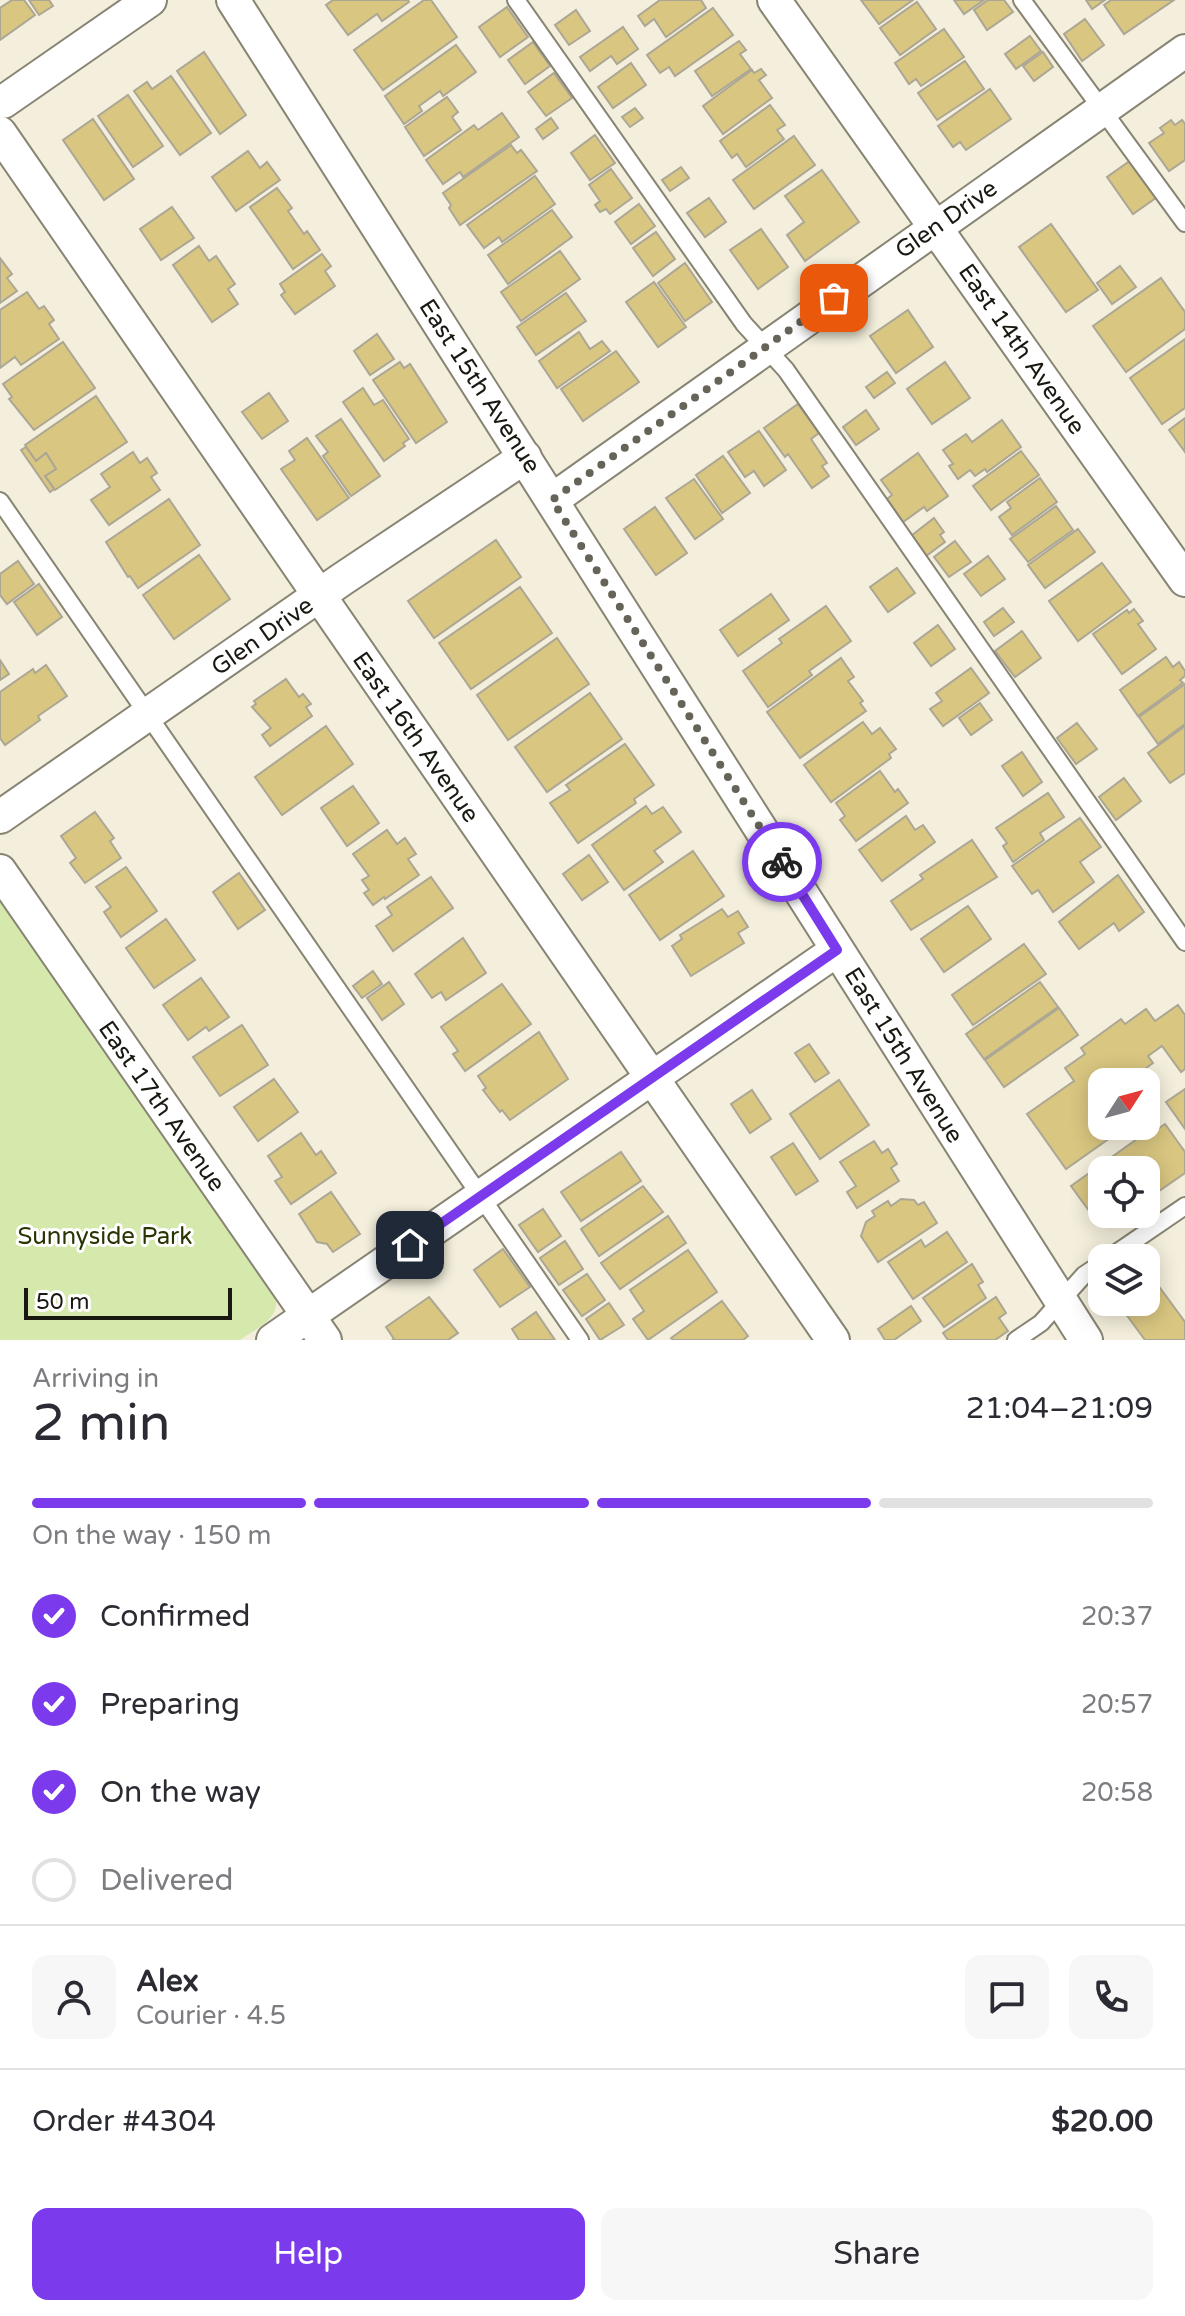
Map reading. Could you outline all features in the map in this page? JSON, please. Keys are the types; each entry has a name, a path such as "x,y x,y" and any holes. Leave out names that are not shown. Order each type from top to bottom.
{"street":[{"path":"1,115 150,0"},
{"name":"East 14th Avenue","path":"774,0 1185,580"},
{"name":"East 15th Avenue","path":"235,1 1086,1340"},
{"name":"Glen Drive","path":"552,500 1185,51"},
{"name":"East 16th Avenue","path":"1,115 318,596 833,1340"},
{"name":"Glen Drive","path":"0,817 318,596 525,457"},
{"name":"East 17th Avenue","path":"0,871 316,1327"},
{"path":"273,1340 316,1327 481,1197 837,950"}],"lane":[{"path":"516,0 744,324 795,383 1185,942"},
{"path":"1022,0 1185,223"},
{"path":"0,501 580,1340"},
{"path":"1129,1244 1185,1206"},
{"path":"1016,1340 1041,1323 1088,1272"}],"green space":[{"name":"Sunnyside Park","path":"0,899 275,1297 275,1311 271,1317 240,1340 0,1340"}],"building":[{"path":"12,0 24,0 35,15 0,40 0,8"},
{"path":"29,0 49,0 53,6 39,15"},
{"path":"333,0 409,2 382,21 377,14 348,35 326,5"},
{"path":"424,0 431,0 457,37 383,90 354,50"},
{"path":"660,0 701,0 706,8 666,37 654,19 645,26 638,16"},
{"path":"861,0 913,0 879,24"},
{"path":"954,0 984,0 964,14"},
{"path":"988,0 1004,0 1013,12 987,30 974,10"},
{"path":"1086,0 1105,0 1092,9"},
{"path":"1111,0 1174,0 1124,34 1104,5"},
{"path":"917,2 936,29 900,55 880,28"},
{"path":"507,7 528,37 500,57 479,27"},
{"path":"713,8 733,35 675,76 669,67 660,73 647,55"},
{"path":"576,10 590,31 569,45 555,25"},
{"path":"1085,19 1104,45 1082,61 1064,34"},
{"path":"623,27 638,49 617,64 611,56 590,71 580,57"},
{"path":"944,29 964,57 921,86 916,79 909,84 895,63"},
{"path":"1030,36 1041,51 1016,69 1005,54"},
{"path":"739,41 746,50 740,54 751,69 712,96 695,71"},
{"path":"533,42 550,66 525,84 508,60"},
{"path":"456,45 476,72 443,96 440,91 419,106 422,111 404,124 385,96"},
{"path":"204,52 246,115 220,134 177,71"},
{"path":"1043,52 1053,67 1034,81 1023,66"},
{"path":"965,61 984,89 937,120 918,93"},
{"path":"631,63 646,85 613,108 598,87"},
{"path":"761,69 766,75 759,80 772,98 723,134 703,106 752,70 754,73"},
{"path":"554,73 572,98 546,116 528,92"},
{"path":"171,76 211,133 180,155 134,91 147,82 152,89"},
{"path":"990,89 1011,119 966,150 960,142 953,147 938,126"},
{"path":"128,95 163,146 133,167 98,116"},
{"path":"447,97 458,112 452,117 461,130 424,156 405,127"},
{"path":"770,105 785,125 777,130 784,139 746,167 737,154 732,158 720,141"},
{"path":"635,108 643,118 630,127 622,117"},
{"path":"502,113 519,137 463,177 460,172 443,184 426,160 474,125 478,130"},
{"path":"551,118 558,128 543,139 536,129"},
{"path":"93,119 134,179 104,200 63,140"},
{"path":"1171,120 1175,125 1182,120 1185,124 1185,160 1169,171 1149,143 1164,133 1160,128"},
{"path":"595,135 615,163 590,180 571,153"},
{"path":"794,136 815,165 754,209 733,180"},
{"path":"511,145 517,153 521,150 537,171 460,225 443,193"},
{"path":"248,151 260,168 267,162 280,180 236,211 212,177"},
{"path":"1134,158 1160,195 1133,214 1107,177"},
{"path":"681,167 689,178 670,191 662,180"},
{"path":"611,169 632,198 610,214 606,209 600,212 595,205 600,201 589,185"},
{"path":"822,170 859,222 805,261 787,235 804,222 785,196"},
{"path":"535,176 555,204 502,242 499,237 484,248 467,225"},
{"path":"277,188 292,208 288,211 320,250 293,269 250,207"},
{"path":"709,198 726,222 705,237 687,213"},
{"path":"639,204 655,226 631,244 615,222"},
{"path":"172,207 194,238 161,260 140,229"},
{"path":"552,210 572,237 508,284 488,255"},
{"path":"1051,224 1098,290 1066,312 1019,247"},
{"path":"761,229 788,267 758,289 730,250"},
{"path":"656,232 675,259 653,276 633,248"},
{"path":"199,246 209,261 216,256 235,284 228,289 238,304 212,322 173,265"},
{"path":"560,251 580,279 521,321 501,292"},
{"path":"322,254 331,266 325,271 335,286 295,314 281,295 285,292 280,284"},
{"path":"0,258 12,274 7,278 17,291 0,303"},
{"path":"685,263 712,302 685,321 658,283"},
{"path":"1120,266 1136,287 1112,304 1097,283"},
{"path":"1161,278 1185,312 1185,329 1126,372 1093,326"},
{"path":"654,282 686,327 658,347 626,302"},
{"path":"27,292 39,309 44,306 54,320 49,324 59,339 21,365 15,357 0,368 0,310"},
{"path":"566,293 586,321 536,355 517,327"},
{"path":"908,310 933,347 896,373 870,336"},
{"path":"579,332 590,349 602,341 610,351 557,388 539,361"},
{"path":"377,334 394,359 370,375 354,351"},
{"path":"1185,339 1185,408 1162,424 1130,378"},
{"path":"63,342 95,388 34,430 9,399 12,397 3,384"},
{"path":"616,351 639,382 583,421 561,389"},
{"path":"400,362 404,368 410,364 447,422 416,443 373,380"},
{"path":"945,362 970,398 932,424 907,389"},
{"path":"887,372 895,383 874,398 866,387"},
{"path":"363,388 374,405 383,400 409,439 403,443 405,446 384,461 343,402"},
{"path":"269,393 288,421 262,439 242,412"},
{"path":"96,396 127,442 55,490 45,476 56,469 46,453 36,461 25,445"},
{"path":"798,404 819,433 811,439 827,463 822,466 829,476 812,488 788,454 785,457 764,428"},
{"path":"866,410 879,429 856,445 843,427"},
{"path":"1185,418 1185,452 1169,430"},
{"path":"341,419 380,476 351,496 323,456 328,452 316,436"},
{"path":"1002,420 1021,447 987,472 985,469 975,476 970,470 958,479 949,466 953,464 943,450 966,434 972,442"},
{"path":"759,431 786,470 764,486 754,471 745,477 728,452"},
{"path":"307,438 349,498 317,520 281,469 295,460 289,451"},
{"path":"26,447 36,461 46,453 56,469 45,476 54,489 50,492 21,450"},
{"path":"1021,451 1039,475 991,510 973,486"},
{"path":"133,452 140,463 147,458 157,473 151,477 160,490 109,525 91,500 110,487 101,474"},
{"path":"918,453 948,496 927,511 924,507 903,522 887,499 892,495 881,480"},
{"path":"723,456 750,493 722,513 696,475"},
{"path":"1040,478 1057,502 1012,535 999,517 1011,508 1007,502"},
{"path":"694,479 723,519 695,539 666,498"},
{"path":"169,499 200,545 138,588 106,542"},
{"path":"1056,506 1073,530 1028,562 1010,539"},
{"path":"655,507 687,553 656,575 624,529"},
{"path":"934,518 944,532 940,535 945,542 926,556 911,536"},
{"path":"1078,529 1095,552 1045,588 1028,565"},
{"path":"496,540 521,577 434,638 408,601"},
{"path":"955,541 971,562 949,577 934,557"},
{"path":"199,555 230,599 174,639 143,595"},
{"path":"988,556 1005,579 981,596 964,574"},
{"path":"18,561 34,584 7,604 0,595 0,574"},
{"path":"1102,563 1131,602 1078,641 1049,601"},
{"path":"897,568 915,593 888,612 870,587"},
{"path":"39,584 62,617 37,635 14,602"},
{"path":"520,587 552,633 471,689 439,643"},
{"path":"771,594 789,620 738,656 720,630"},
{"path":"826,606 851,641 809,671 812,675 768,707 743,671 782,643 779,639"},
{"path":"1003,608 1014,622 994,636 984,622"},
{"path":"1134,609 1143,621 1138,624 1156,649 1122,674 1093,634 1127,610 1129,613"},
{"path":"938,625 955,649 931,666 914,643"},
{"path":"1022,631 1041,658 1015,677 995,651"},
{"path":"557,638 589,684 508,740 477,695"},
{"path":"1166,657 1173,667 1179,662 1185,671 1185,676 1180,680 1183,683 1138,716 1120,690"},
{"path":"841,658 854,677 848,681 863,701 860,703 866,711 800,758 767,712"},
{"path":"0,660 9,674 0,680"},
{"path":"46,665 67,696 5,745 0,738 0,692 33,669 35,673"},
{"path":"971,668 989,693 943,726 930,709 942,701 936,693"},
{"path":"286,679 299,697 303,694 311,704 306,707 312,716 270,746 262,735 271,728 252,707 256,704 254,701"},
{"path":"1185,684 1185,724 1158,744 1139,717"},
{"path":"590,693 622,739 547,792 515,747"},
{"path":"980,703 992,720 971,735 959,718"},
{"path":"863,722 872,734 880,728 896,749 889,754 891,758 831,802 804,765"},
{"path":"1077,723 1097,749 1076,764 1057,738"},
{"path":"326,726 353,764 282,815 255,777"},
{"path":"1185,726 1185,773 1170,783 1148,753"},
{"path":"625,744 654,785 634,799 636,803 578,843 550,803 570,790 566,785"},
{"path":"1022,752 1042,782 1023,796 1002,766"},
{"path":"880,771 895,792 898,789 908,803 856,841 840,820 845,816 836,803"},
{"path":"1124,778 1141,801 1116,820 1099,797"},
{"path":"353,786 379,823 347,846 321,808"},
{"path":"1048,793 1064,817 1040,833 1044,840 1013,862 1003,846 1007,843 996,828"},
{"path":"646,806 652,814 663,807 681,832 654,851 663,862 624,890 592,845"},
{"path":"95,812 114,838 110,841 121,858 85,883 70,863 76,858 61,836"},
{"path":"906,816 915,830 923,825 935,842 882,881 859,850"},
{"path":"1080,818 1101,847 1080,862 1094,882 1053,912 1038,890 1032,894 1012,866"},
{"path":"387,830 397,844 405,838 416,854 408,859 419,875 373,905 364,893 369,890 362,880 369,876 353,854"},
{"path":"972,840 997,877 911,930 891,901 923,879 920,875"},
{"path":"693,851 724,896 660,940 629,895"},
{"path":"589,855 608,882 582,900 563,874"},
{"path":"126,867 157,911 121,937 104,912 111,907 96,887"},
{"path":"239,873 265,910 238,929 213,892"},
{"path":"1118,875 1144,912 1119,931 1114,923 1079,949 1059,922"},
{"path":"431,877 453,908 393,951 376,926 392,915 387,907"},
{"path":"968,906 991,939 944,972 921,939"},
{"path":"722,909 728,917 738,911 748,927 738,933 744,943 691,976 672,946 682,939 680,935"},
{"path":"166,919 195,960 154,988 126,948"},
{"path":"463,938 486,973 446,1000 441,992 432,998 415,974"},
{"path":"1024,944 1046,974 973,1025 952,995"},
{"path":"373,971 382,984 362,998 353,986"},
{"path":"201,978 229,1017 209,1031 206,1027 188,1040 163,1005"},
{"path":"389,982 404,1004 382,1020 367,998"},
{"path":"1040,982 1058,1007 984,1059 966,1034"},
{"path":"502,984 531,1024 465,1071 453,1054 458,1051 441,1027"},
{"path":"1178,1005 1185,1015 1185,1069 1181,1072 1162,1046 1148,1056 1153,1063 1146,1068 1088,1068 1088,1140 1107,1140 1066,1169 1027,1114 1074,1081 1065,1068 1085,1054 1081,1048 1121,1019 1125,1024 1146,1009 1155,1021"},
{"path":"1059,1008 1078,1035 1004,1087 985,1060"},
{"path":"242,1025 268,1065 220,1096 193,1057"},
{"path":"539,1032 568,1079 510,1120 483,1090 486,1088 478,1076"},
{"path":"809,1044 829,1073 815,1082 795,1053"},
{"path":"274,1079 298,1112 258,1141 234,1107"},
{"path":"839,1080 869,1125 820,1159 790,1114"},
{"path":"1185,1089 1185,1129 1166,1102"},
{"path":"752,1090 771,1119 750,1133 731,1104"},
{"path":"1165,1124 1185,1152 1185,1173 1160,1190 1160,1156 1113,1156 1136,1140 1160,1140 1160,1127"},
{"path":"301,1133 316,1155 321,1151 336,1173 291,1204 275,1181 282,1177 268,1156"},
{"path":"874,1141 882,1153 888,1149 897,1164 891,1168 899,1181 857,1208 847,1192 856,1186 840,1162"},
{"path":"793,1143 818,1181 796,1195 771,1157"},
{"path":"621,1152 641,1181 581,1221 561,1192"},
{"path":"1088,1174 1088,1209 1071,1186"},
{"path":"643,1186 663,1212 599,1256 581,1229"},
{"path":"331,1192 360,1234 333,1252 327,1244 317,1242 299,1214"},
{"path":"901,1199 914,1200 918,1205 924,1202 937,1223 878,1262 861,1236 866,1222 875,1216 872,1211 888,1201 891,1206"},
{"path":"543,1209 561,1236 538,1252 519,1225"},
{"path":"668,1216 686,1243 620,1289 601,1263"},
{"path":"947,1232 967,1262 913,1299 888,1262 921,1240 925,1247"},
{"path":"565,1241 583,1269 559,1285 540,1258"},
{"path":"503,1249 530,1287 500,1307 474,1270"},
{"path":"688,1250 717,1292 648,1340 633,1319 644,1311 630,1290"},
{"path":"972,1264 983,1282 978,1285 986,1298 944,1327 923,1298"},
{"path":"587,1274 605,1300 582,1316 563,1290"},
{"path":"1160,1288 1185,1322 1185,1340 1145,1340 1127,1316 1160,1316"},
{"path":"429,1297 458,1333 448,1340 392,1340 386,1327"},
{"path":"996,1297 1006,1313 999,1318 1008,1331 995,1340 948,1340 943,1333"},
{"path":"722,1301 748,1336 743,1340 671,1338"},
{"path":"609,1303 624,1325 600,1340 586,1319"},
{"path":"911,1306 921,1321 894,1340 885,1340 878,1329"},
{"path":"536,1312 555,1340 519,1340 512,1329"}],"way so far":[{"path":"782,862 552,500 834,298"}],"route":[{"path":"410,1245 837,950 782,862"}]}
